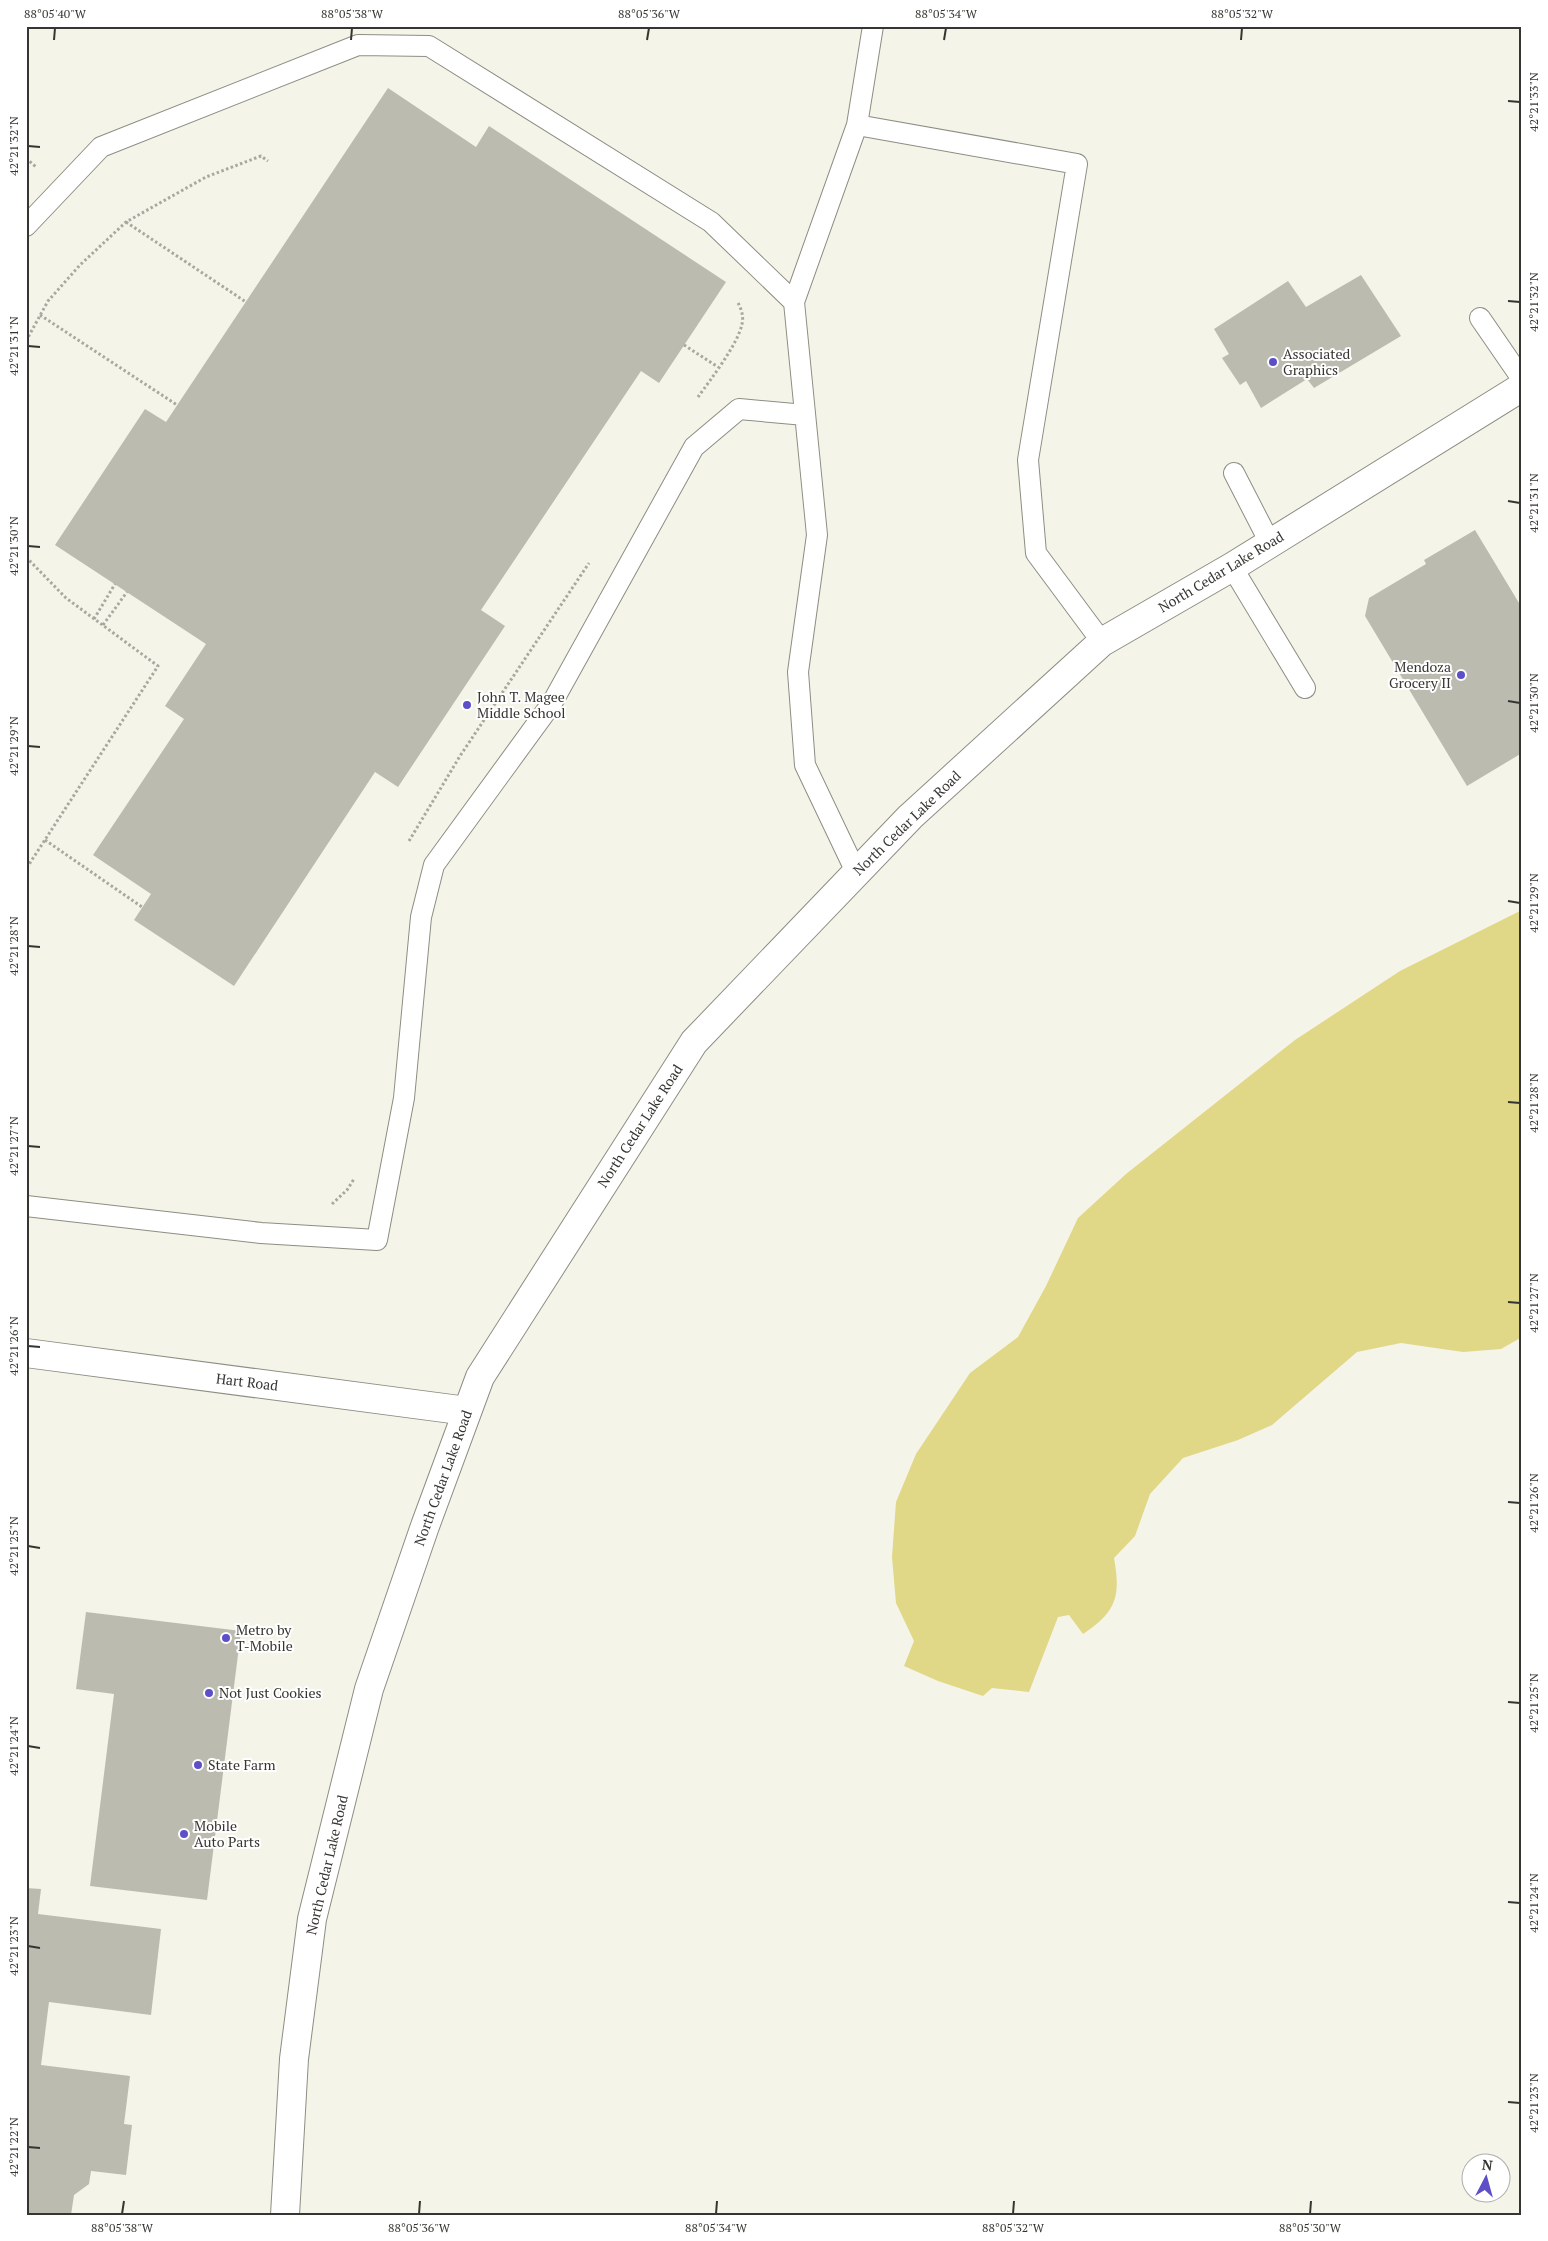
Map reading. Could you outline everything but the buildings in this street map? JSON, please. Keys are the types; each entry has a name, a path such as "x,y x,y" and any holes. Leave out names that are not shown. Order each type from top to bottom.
{"main road":[{"name":"North Cedar Lake Road","path":"285,2215 294,2060 312,1919 369,1689 425,1526 480,1377 694,1042 910,817 1102,642 1232,567 1522,387"},
{"name":"Hart Road","path":"26,1353 467,1411"}],"lane":[{"path":"856,872 805,765 798,672 817,535 794,302 857,125 873,26"},
{"path":"26,226 100,147 358,46 428,46 711,222 794,302"},
{"path":"857,125 1076,164 1028,460 1036,553 1102,642"},
{"path":"1480,318 1522,379"},
{"path":"26,1206 261,1233 377,1240 404,1098 421,917 434,865 552,704 694,448 739,409 805,415"},
{"path":"1234,473 1270,543"},
{"path":"1232,567 1304,688"}],"path":[{"path":"26,341 48,301 80,265 126,222 206,177 261,156 268,161"},
{"path":"126,222 246,302"},
{"path":"40,315 177,405"},
{"path":"684,345 718,367"},
{"path":"26,557 66,598 158,666 26,869"},
{"path":"94,618 115,584"},
{"path":"103,625 127,592"},
{"path":"45,840 142,907"}],"shaded area":[{"path":"1522,910 1522,1337 1501,1349 1463,1352 1401,1343 1357,1352 1272,1425 1238,1440 1183,1458 1150,1494 1135,1536 1114,1558 1117,1583 1116,1593 1109,1611 1083,1634 1069,1615 1058,1617 1029,1692 992,1688 983,1696 938,1681 904,1666 914,1641 896,1603 892,1557 896,1502 916,1454 970,1373 1018,1337 1046,1286 1078,1218 1126,1174 1295,1040 1400,971"}],"place":[{"name":"Associated Graphics","path":"1273,362"},
{"name":"Mendoza Grocery II","path":"1461,675"},
{"name":"John T. Magee Middle School","path":"467,705"},
{"name":"Metro by T-Mobile","path":"226,1638"},
{"name":"Not Just Cookies","path":"209,1693"},
{"name":"State Farm","path":"198,1765"},
{"name":"Mobile Auto Parts","path":"184,1834"}]}
